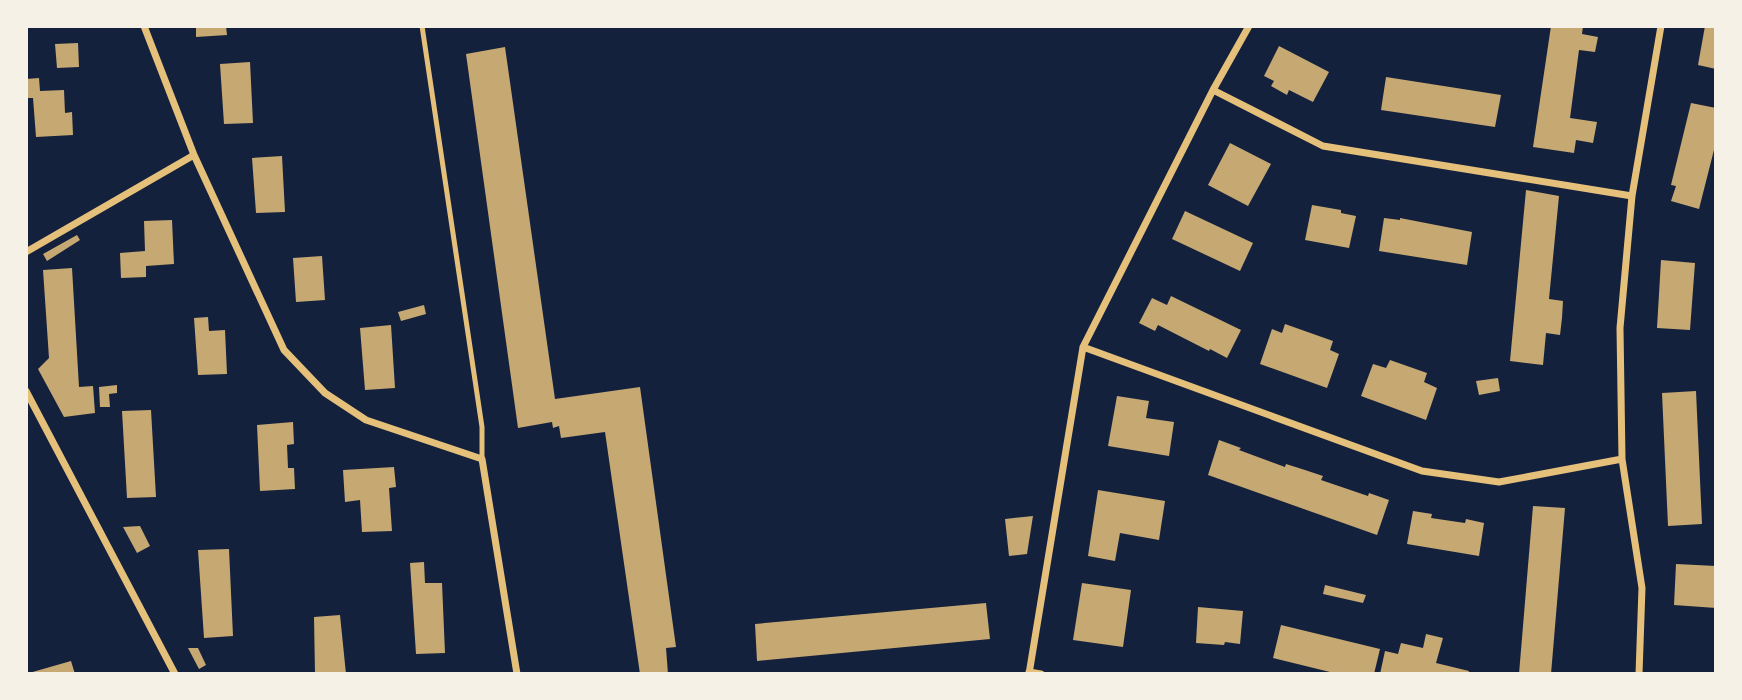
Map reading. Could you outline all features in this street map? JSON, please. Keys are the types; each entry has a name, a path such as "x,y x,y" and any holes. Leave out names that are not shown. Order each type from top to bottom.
{"street":[{"path":"144,26 194,155 284,350 325,393 366,420 482,460 517,674"},
{"path":"1041,674 1029,673 1083,347 1213,90 1249,26"},
{"path":"1639,674 1642,588 1622,459 1620,328 1632,196 1661,26"},
{"path":"1213,90 1323,146 1632,196"},
{"path":"26,252 194,155"},
{"path":"1083,347 1422,471 1499,482 1622,459"},
{"path":"26,391 175,674"}],"lane":[{"path":"422,26 482,428 482,460"}],"building":[{"path":"196,26 226,26 227,35 196,37"},
{"path":"1551,26 1583,26 1582,34 1598,37 1595,52 1579,50 1570,118 1597,122 1593,143 1576,140 1574,153 1533,147"},
{"path":"1705,26 1716,26 1716,69 1698,65"},
{"path":"78,43 79,67 57,68 55,44"},
{"path":"1279,46 1329,72 1313,102 1289,90 1287,95 1271,86 1274,81 1264,76"},
{"path":"505,47 555,399 640,387 676,647 666,648 668,674 640,674 605,432 561,438 559,426 553,428 552,422 518,428 466,54"},
{"path":"250,62 253,123 224,124 220,64"},
{"path":"1386,77 1501,95 1495,127 1381,110"},
{"path":"39,78 40,91 64,90 65,113 72,112 73,135 36,137 33,98 26,98 26,79"},
{"path":"1691,103 1716,108 1716,142 1699,209 1671,201 1676,186 1671,185"},
{"path":"1230,143 1271,164 1248,206 1208,185"},
{"path":"282,156 285,212 256,213 252,158"},
{"path":"1526,190 1559,196 1549,299 1563,301 1562,318 1560,335 1546,333 1543,365 1510,361"},
{"path":"1312,205 1341,210 1341,213 1356,216 1349,248 1305,240"},
{"path":"1185,211 1253,243 1240,271 1172,239"},
{"path":"1384,218 1400,218 1472,232 1467,265 1379,251"},
{"path":"172,220 174,264 146,266 146,277 121,278 120,253 145,251 144,221"},
{"path":"77,235 80,240 47,261 43,254"},
{"path":"322,256 325,300 296,302 293,258"},
{"path":"1661,260 1695,263 1690,330 1657,328"},
{"path":"72,268 79,387 93,386 95,413 64,417 38,369 49,358 43,270"},
{"path":"1171,296 1241,330 1227,358 1158,325 1155,331 1139,323 1152,298 1167,305"},
{"path":"424,305 426,314 401,321 398,312"},
{"path":"208,317 209,331 225,330 227,374 198,375 194,318"},
{"path":"1285,324 1333,341 1330,350 1339,354 1327,388 1260,364 1272,329 1282,333"},
{"path":"391,325 395,388 365,390 360,328"},
{"path":"1390,360 1427,373 1424,382 1437,388 1426,420 1361,396 1373,364 1386,368"},
{"path":"1498,378 1500,391 1479,395 1476,381"},
{"path":"117,385 117,393 109,394 110,407 100,407 99,387"},
{"path":"1696,391 1702,524 1668,526 1662,393"},
{"path":"1117,396 1149,401 1146,418 1174,422 1169,456 1108,446"},
{"path":"151,410 156,497 127,498 122,411"},
{"path":"293,422 294,444 287,445 288,468 294,468 295,489 260,491 257,425"},
{"path":"1219,440 1285,467 1286,464 1323,476 1321,480 1389,500 1377,535 1208,475"},
{"path":"394,467 396,487 389,488 392,531 362,532 360,500 345,502 343,470"},
{"path":"1098,490 1165,501 1159,540 1120,533 1115,561 1088,556"},
{"path":"1533,506 1565,508 1551,674 1519,674"},
{"path":"1413,511 1432,514 1431,518 1465,523 1466,519 1484,523 1479,556 1407,544"},
{"path":"1033,516 1027,554 1009,556 1005,519"},
{"path":"140,526 150,546 137,553 123,527"},
{"path":"229,549 233,636 204,638 198,550"},
{"path":"424,562 425,583 442,583 445,653 416,654 410,563"},
{"path":"1676,564 1716,566 1716,608 1674,605"},
{"path":"1082,583 1131,590 1123,647 1073,640"},
{"path":"1325,585 1366,595 1363,603 1323,594"},
{"path":"986,603 990,639 757,661 755,624"},
{"path":"1198,607 1243,611 1240,644 1196,643"},
{"path":"340,615 346,674 315,674 314,617"},
{"path":"1281,625 1380,649 1374,674 1338,674 1273,658"},
{"path":"1426,634 1443,638 1436,663 1469,671 1468,674 1380,674 1385,651 1398,654 1401,643 1423,648"},
{"path":"188,648 198,648 206,665 199,669"},
{"path":"71,661 75,674 29,674 29,673"}]}
